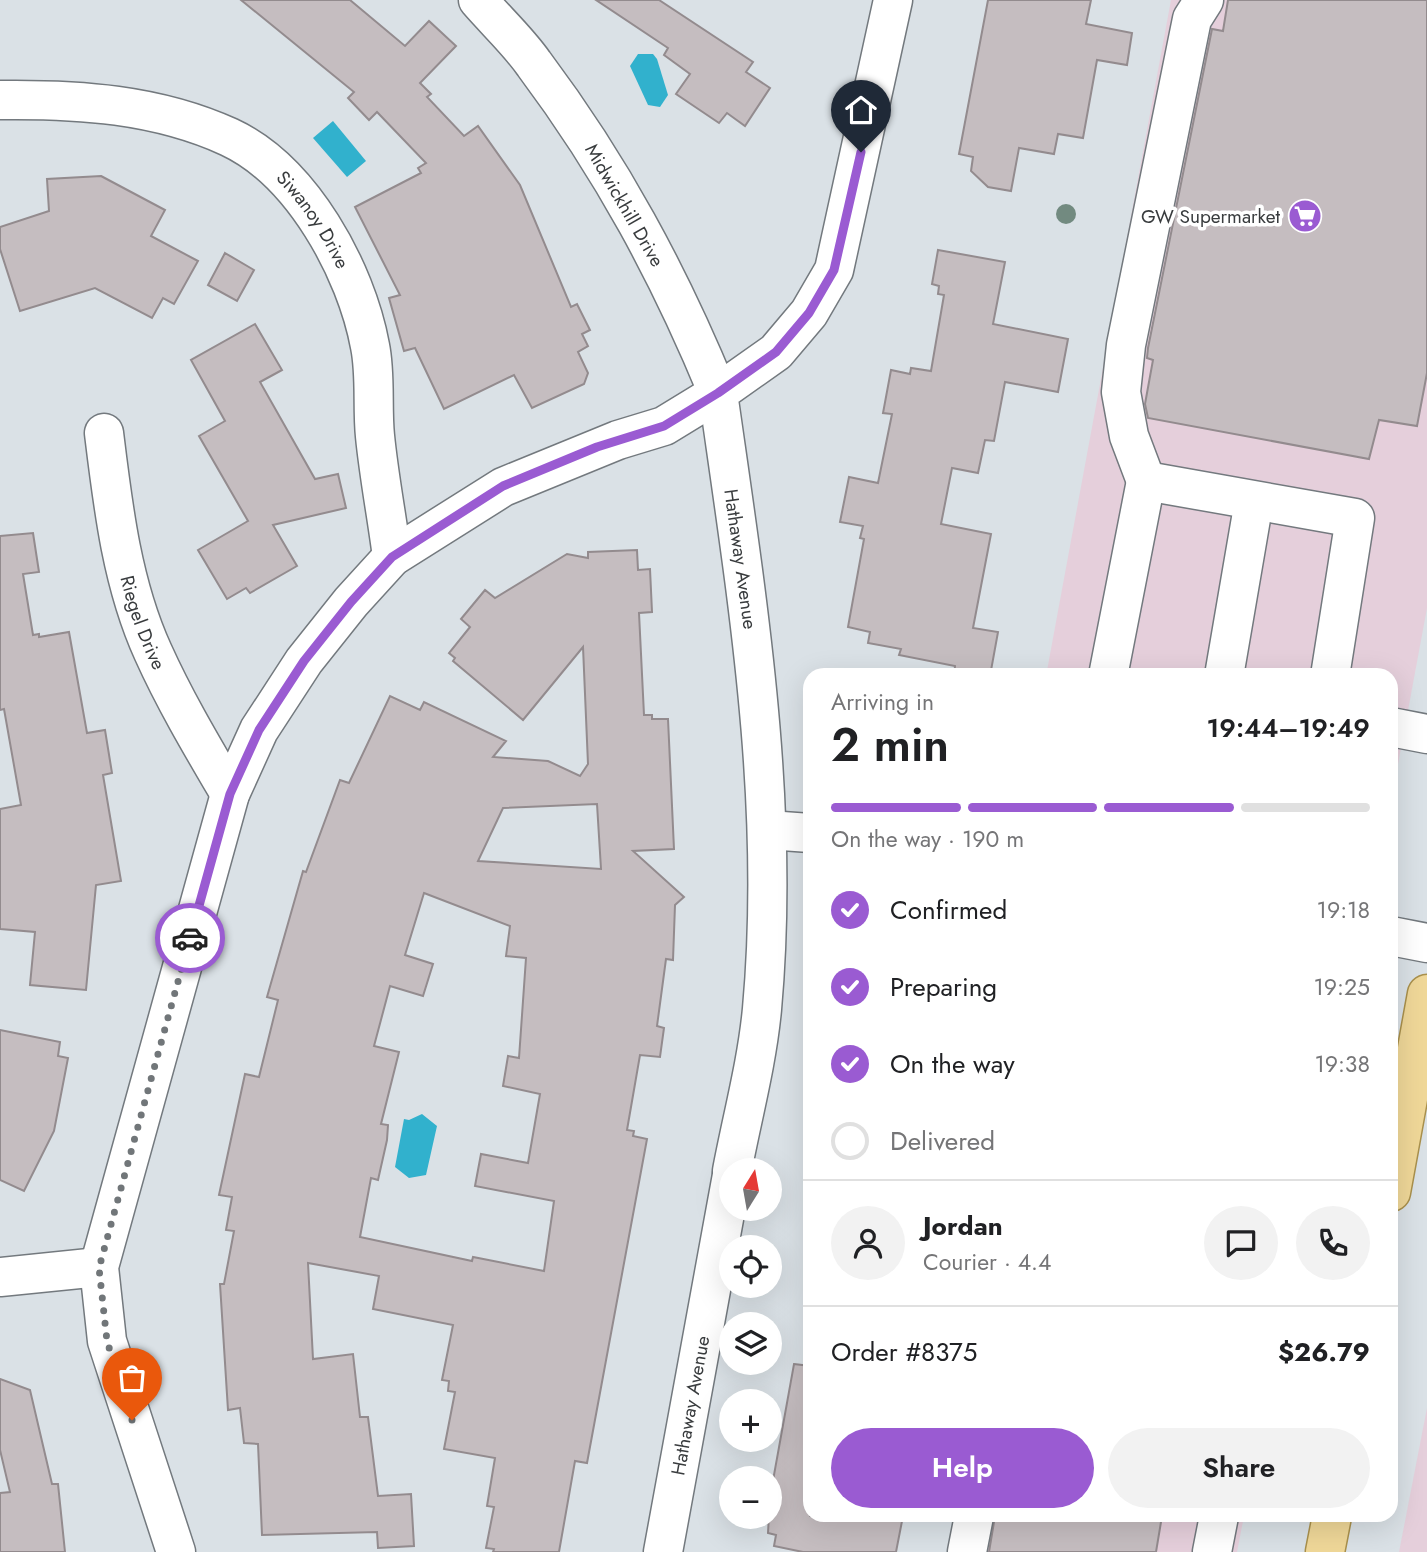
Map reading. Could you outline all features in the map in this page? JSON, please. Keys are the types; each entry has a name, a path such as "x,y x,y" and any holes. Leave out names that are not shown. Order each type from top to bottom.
{"main road":[{"path":"1398,1154 1427,994"},
{"path":"1325,1552 1331,1522"}],"street":[{"name":"Midwickhill Drive","path":"478,0 533,61 611,174 682,306 718,393"},
{"path":"176,1552 107,1341 99,1268 230,794 259,730 304,661 351,602 392,557 503,486 554,463 664,426 718,393 776,352 809,313 834,270 893,0"},
{"path":"1110,668 1146,481 1129,436 1121,391 1126,345 1192,19 1204,0"},
{"name":"Siwanoy Drive","path":"0,100 57,99 122,105 183,120 231,138 266,163 297,193 329,234 353,284 371,348 375,436 392,557"},
{"name":"Hathaway Avenue","path":"718,393 758,677 768,830 762,1010 735,1158"},
{"name":"Riegel Drive","path":"104,433 113,507 132,596 152,651 230,794"},
{"path":"1146,481 1355,518 1331,668"},
{"path":"1225,668 1254,501"},
{"path":"1398,728 1427,734"},
{"path":"768,830 803,832"},
{"path":"1398,937 1427,943"},
{"name":"Hathaway Avenue","path":"663,1552 723,1222"},
{"path":"0,1277 99,1268"},
{"path":"967,1552 973,1522"},
{"path":"1212,1552 1218,1522"}],"shaded area":[{"path":"1171,0 1427,0 1427,608 1398,764 1398,668 1047,668"},
{"path":"1427,1408 1427,1552 1399,1552"},
{"path":"959,1522 1243,1522 1237,1552 954,1552"}],"water":[{"path":"638,54 653,54 657,59 668,95 660,107 648,105 630,66"},
{"path":"333,121 366,161 347,177 313,138"},
{"path":"422,1114 437,1126 426,1175 409,1178 395,1167 404,1119 409,1120"}],"building":[{"path":"241,0 350,0 405,46 429,21 456,46 420,83 431,94 427,97 464,136 478,126 520,185 571,307 577,304 590,330 582,334 588,346 578,352 588,373 584,384 532,408 514,375 444,409 415,348 404,351 389,298 400,295 355,207 421,173 418,168 426,163 377,112 369,120 348,98 354,92"},
{"path":"596,0 659,0 753,62 746,72 770,88 745,126 727,113 719,123 676,94 690,74 664,55 668,48"},
{"path":"988,0 1091,0 1086,24 1132,33 1127,65 1097,60 1083,138 1058,134 1054,154 1019,148 1011,191 988,187 971,171 973,157 959,154"},
{"path":"1228,0 1427,0 1427,373 1417,426 1379,420 1369,459 1148,418 1145,404 1153,360 1147,358 1148,348 1212,29 1223,31"},
{"path":"101,176 165,210 151,236 198,261 174,304 163,298 152,318 95,288 20,311 0,249 0,227 49,211 47,179"},
{"path":"938,250 1005,262 993,324 1068,339 1058,392 1005,382 994,441 985,440 978,473 952,468 941,524 991,534 973,628 998,632 991,668 955,668 899,655 901,649 868,643 870,632 848,627 864,539 860,538 863,526 840,522 849,477 878,483 892,414 883,413 891,370 910,374 911,368 931,371 944,295 938,294 939,286 932,284"},
{"path":"225,253 254,270 237,301 208,285"},
{"path":"255,324 282,370 260,382 315,479 338,474 346,508 273,525 297,566 250,593 246,588 227,599 198,550 248,521 199,436 225,421 191,360"},
{"path":"33,533 39,572 23,574 33,635 39,634 39,637 69,632 87,733 105,730 112,773 103,775 121,881 96,885 86,990 30,985 35,932 0,929 0,809 21,805 4,709 0,710 0,536"},
{"path":"637,550 638,570 650,569 652,612 639,613 644,715 652,715 652,719 668,719 674,849 633,851 684,897 675,905 673,960 666,959 657,1026 664,1028 660,1057 640,1055 627,1130 634,1131 633,1136 647,1139 587,1463 575,1461 559,1552 493,1552 494,1549 486,1548 494,1507 487,1506 495,1458 444,1449 455,1392 448,1391 449,1381 442,1380 453,1325 373,1309 379,1276 308,1263 313,1359 353,1354 360,1417 368,1417 378,1496 411,1494 414,1546 378,1548 377,1532 262,1535 258,1444 244,1443 240,1408 228,1410 220,1284 224,1284 234,1231 226,1230 232,1197 219,1195 245,1074 259,1077 278,1000 267,997 303,871 306,872 340,780 349,783 390,696 420,710 424,702 506,741 493,757 548,761 580,776 588,764 583,647 523,720 453,661 455,658 449,653 470,627 461,619 485,590 495,598 567,554 588,558 588,552","holes":["597,804 601,869 478,861 503,808","424,893 510,926 506,956 526,958 519,1058 508,1056 503,1086 540,1094 528,1163 481,1154 475,1186 554,1201 544,1271 473,1257 472,1261 360,1237 371,1178 378,1180 387,1140 388,1125 381,1124 399,1052 374,1046 390,986 423,996 433,964 405,955"]},
{"path":"0,1030 60,1042 58,1056 68,1058 54,1131 24,1191 0,1180"},
{"path":"794,1364 803,1365 803,1522 902,1522 896,1552 803,1552 774,1546 776,1535 768,1533 768,1529 782,1529 782,1466 776,1466 778,1452 782,1452 782,1430"},
{"path":"0,1379 30,1390 52,1484 58,1484 65,1552 0,1552 0,1493 10,1492 0,1450"},
{"path":"994,1522 1161,1522 1156,1552 989,1552"}],"way so far":[{"path":"132,1420 107,1341 99,1268 190,938"}],"place":[{"name":"GW Supermarket","path":"1305,216"}],"route":[{"path":"190,938 230,794 259,730 304,661 351,602 392,557 503,486 554,463 664,426 718,393 776,352 809,313 834,270 861,152"}]}
